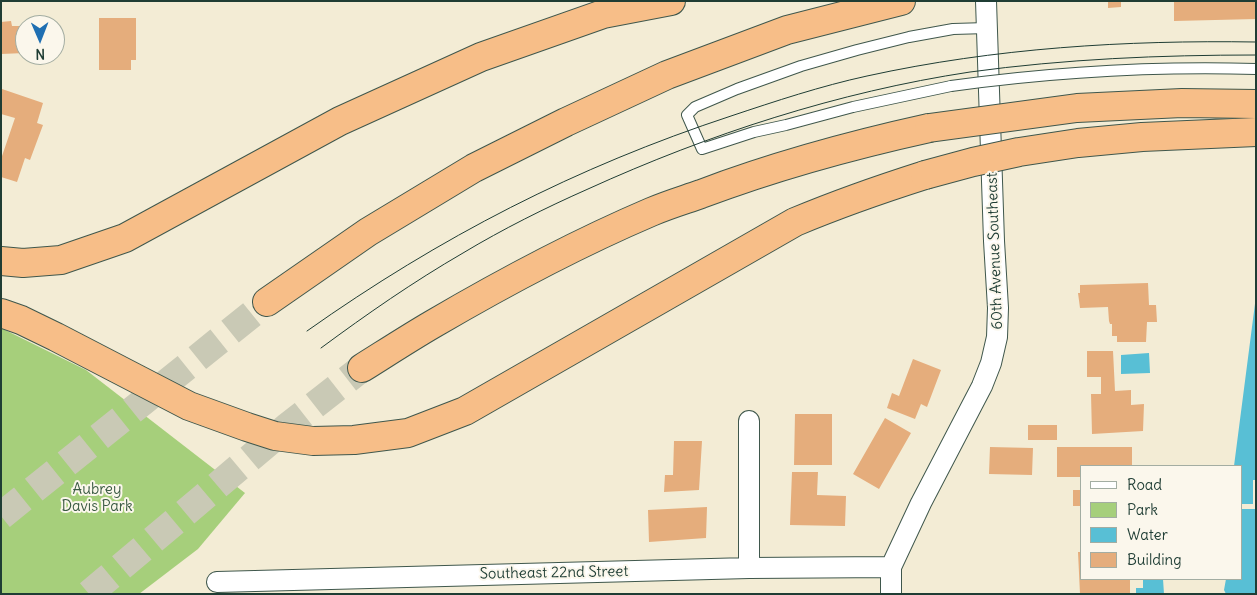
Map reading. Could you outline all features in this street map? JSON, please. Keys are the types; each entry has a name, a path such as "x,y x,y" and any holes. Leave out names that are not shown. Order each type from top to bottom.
{"highway":[{"path":"1,260 23,263 61,260 125,238 340,121 481,57 603,14 671,1"},
{"path":"267,302 368,232 474,168 574,118 667,75 787,30 901,1"},
{"path":"362,368 431,324 572,249 652,212 784,165 929,128 1077,108 1182,103 1256,104"},
{"path":"1,314 21,320 189,406 275,436 313,441 354,440 408,433 465,411 795,222 837,204 925,175 1019,152 1078,143 1142,137 1256,132"}],"street":[{"name":"60th Avenue Southeast","path":"892,567 921,503 982,386 991,363 997,337 998,308 986,1"},
{"path":"749,421 749,568"},
{"name":"Southeast 22nd Street","path":"217,582 749,568 892,567"},
{"path":"891,594 892,567"}],"lane":[{"path":"987,28 953,30 909,37 801,66 737,89 695,107 687,115 702,149 754,132 844,109 951,86 1035,76 1110,70 1172,68 1256,69"}],"green space":[{"name":"Aubrey Davis Park","path":"1,328 86,370 245,493 198,549 139,594 1,594"}],"water":[{"path":"1256,296 1256,594 1226,594 1224,590 1226,580 1242,580 1242,465 1234,465"},
{"path":"1149,353 1150,373 1121,374 1121,355"},
{"path":"1143,580 1163,580 1164,594 1136,594 1136,588 1143,588"}],"pier":[{"path":"1253,480 1256,480 1256,509 1242,509 1242,504 1253,504"}],"building":[{"path":"1108,1 1121,1 1121,7 1108,8"},
{"path":"1174,1 1256,1 1256,19 1174,21"},
{"path":"99,18 136,18 136,60 131,60 131,70 99,70"},
{"path":"11,21 12,26 15,26 15,53 1,54 1,22"},
{"path":"2,89 43,103 37,123 43,125 30,160 25,158 17,182 1,177 1,159 15,118 1,114"},
{"path":"1148,283 1149,305 1156,305 1157,322 1147,322 1146,342 1117,342 1117,336 1112,336 1112,324 1109,321 1108,307 1080,308 1078,293 1080,293 1080,285"},
{"path":"1087,351 1113,351 1115,391 1131,390 1131,405 1144,404 1143,431 1092,434 1091,394 1101,394 1101,377 1087,377"},
{"path":"913,359 941,370 927,407 921,404 915,419 887,408 892,393 899,396"},
{"path":"795,414 832,414 832,465 794,465"},
{"path":"885,418 911,433 879,489 853,474"},
{"path":"1028,425 1057,425 1057,440 1028,440"},
{"path":"674,441 702,441 699,490 664,492 665,475 673,475"},
{"path":"990,447 1033,448 1032,475 989,474"},
{"path":"1057,447 1132,447 1132,465 1080,465 1080,477 1057,477"},
{"path":"792,472 818,472 817,495 846,496 845,526 790,525"},
{"path":"1073,490 1080,490 1080,506 1073,506"},
{"path":"707,507 706,538 649,542 648,510"},
{"path":"1078,552 1080,552 1080,580 1130,580 1130,594 1080,594"}],"tunnel":[{"path":"1,516 267,302"},
{"path":"89,594 288,426 362,368"}],"tram line":[{"path":"307,331 408,265 511,207 618,158 674,136 799,94 850,80 915,66 1012,52 1109,44 1256,42"},
{"path":"321,348 426,275 524,219 572,196 680,150 775,117 872,91 970,72 1041,64 1113,59 1256,55"}]}
